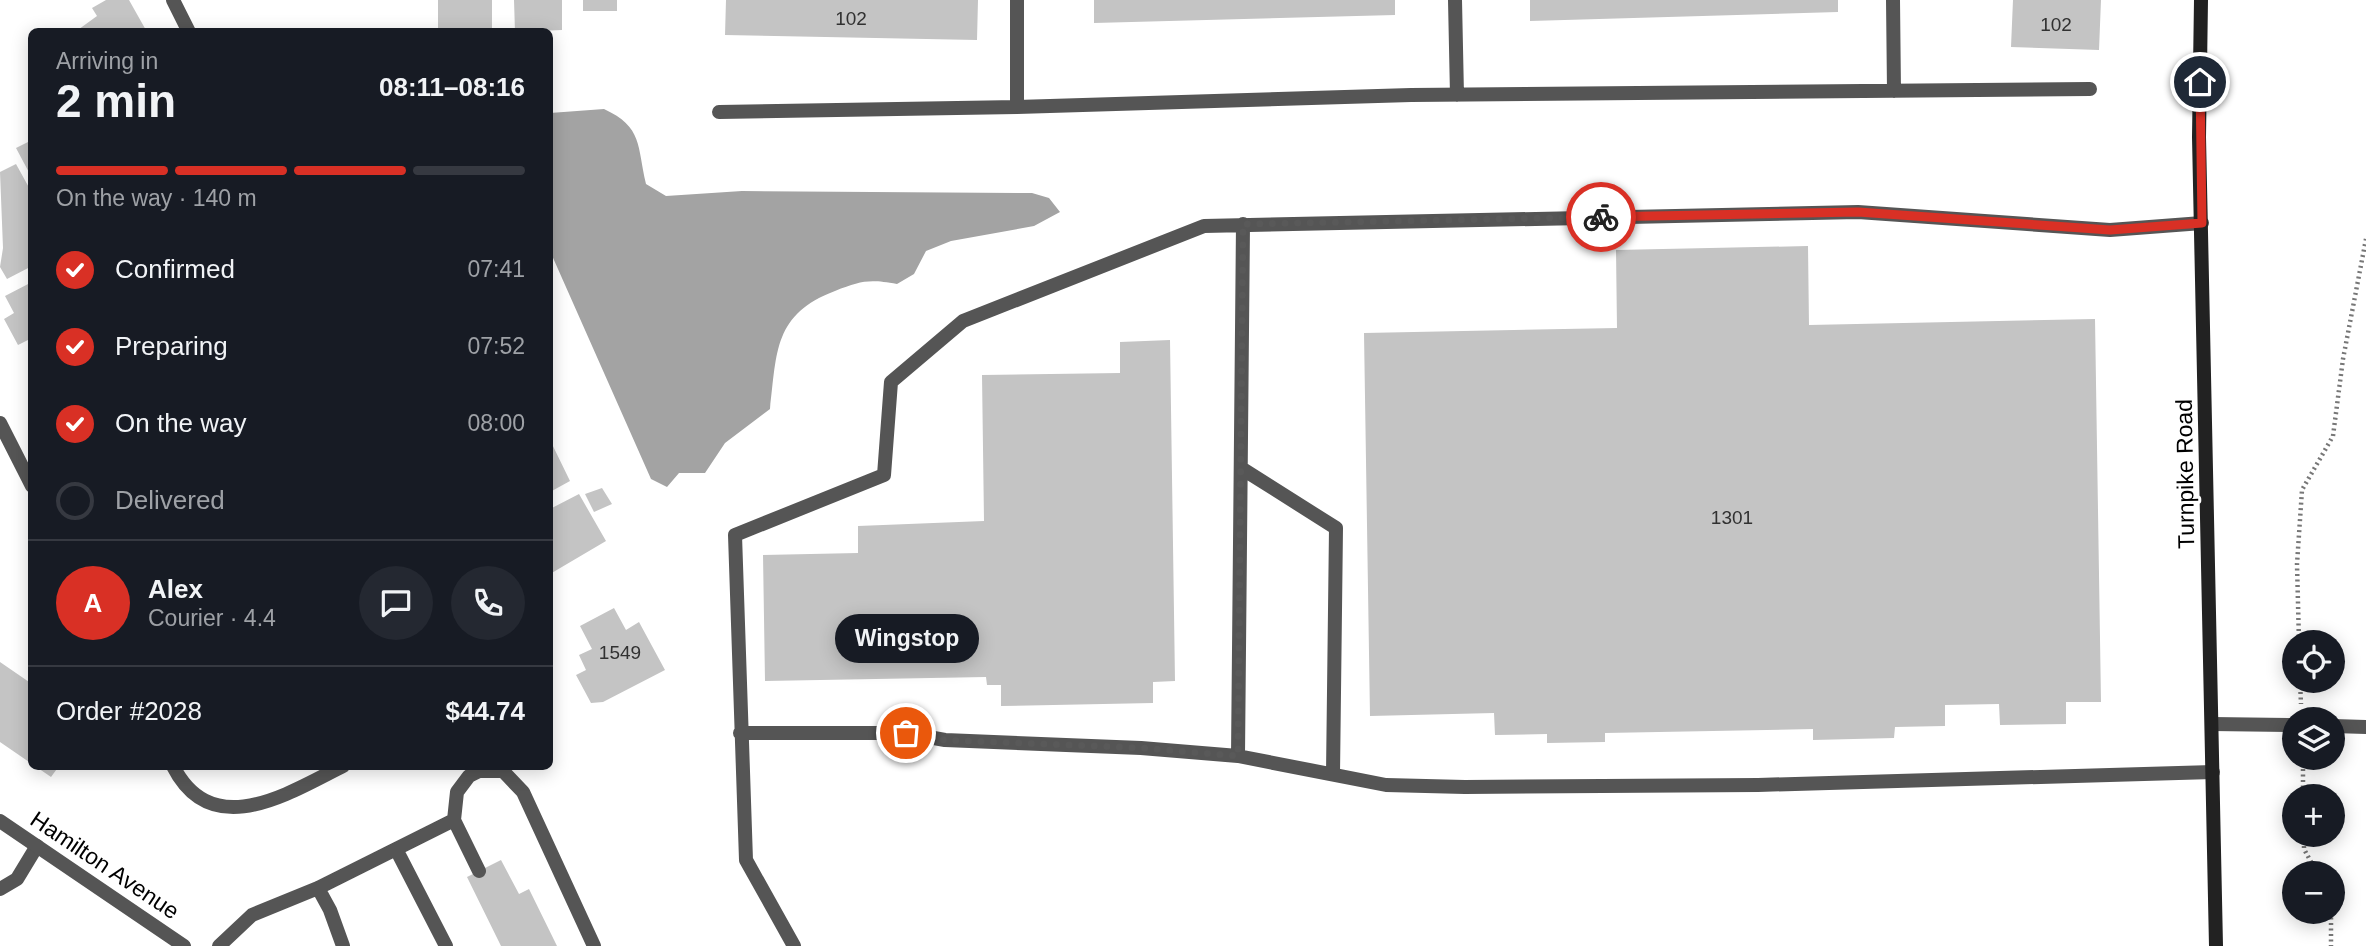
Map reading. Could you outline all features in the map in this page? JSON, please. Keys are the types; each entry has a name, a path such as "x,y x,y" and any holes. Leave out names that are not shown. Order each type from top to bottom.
{"main road":[{"name":"Turnpike Road","path":"2201,0 2202,223 2216,946"}],"street":[{"path":"173,0 187,28"},
{"path":"1017,0 1017,107"},
{"path":"1455,0 1457,95"},
{"path":"1893,0 1894,91"},
{"path":"719,112 1457,95 2090,89"},
{"path":"794,946 746,860 735,535 884,475 891,382 963,321 1204,226 1858,212 2110,230 2202,223"},
{"path":"1238,756 1243,224"},
{"path":"0,423 28,478"},
{"path":"1241,468 1336,528 1332,774"},
{"path":"2212,724 2282,725"},
{"path":"2345,726 2366,727"},
{"path":"740,733 906,733 945,740 1141,748 1238,756 1386,785 1758,785 2213,772"},
{"path":"175,770 180,779 198,796 220,806 245,808 269,803 336,770"},
{"path":"479,871 454,820 457,792 469,776 479,771 503,771 523,792 594,946"},
{"path":"219,946 252,915 318,888 454,820"},
{"name":"Hamilton Avenue","path":"0,821 175,944"},
{"path":"0,889 17,879 37,846"},
{"path":"396,849 446,946"},
{"path":"318,888 330,910 343,946"}],"path":[{"path":"2299,630 2297,564 2302,491 2333,436 2343,359 2366,239"},
{"path":"2331,924 2331,946"}],"shaded area":[{"path":"604,109 617,116 626,123 636,139 646,184 666,196 742,191 1032,193 1049,198 1060,212 1034,226 951,241 926,251 914,274 897,284 871,281 858,283 815,300 789,323 782,337 770,409 725,443 705,473 679,473 667,487 651,479 553,258 553,113"}],"building":[{"path":"106,0 129,0 145,28 80,28 97,16 92,8"},
{"path":"438,0 492,0 492,28 438,28"},
{"path":"514,0 562,0 562,30 515,28"},
{"path":"583,0 617,0 617,11 583,11"},
{"path":"726,0 978,0 977,40 725,35"},
{"path":"1094,0 1395,0 1395,15 1094,23"},
{"path":"1530,0 1838,0 1838,12 1530,21"},
{"path":"2013,0 2101,0 2099,50 2011,47"},
{"path":"28,142 28,170 16,148"},
{"path":"16,164 28,186 28,268 7,279 0,267 3,248 0,172"},
{"path":"1808,246 1809,325 2095,319 2101,702 2066,702 2066,724 2000,725 1999,704 1945,705 1945,726 1895,727 1894,738 1813,740 1813,729 1605,733 1605,742 1547,743 1547,734 1495,735 1494,713 1370,716 1364,333 1617,328 1616,250"},
{"path":"28,284 28,340 18,345 4,319 14,313 5,296"},
{"path":"1170,340 1175,681 1153,682 1153,703 1001,706 1001,685 987,685 986,677 765,681 763,555 858,553 858,526 984,521 982,375 1120,373 1120,342"},
{"path":"553,446 570,481 553,490"},
{"path":"602,488 612,504 594,512 585,494"},
{"path":"579,494 606,541 553,572 553,507"},
{"path":"614,608 626,630 639,622 665,670 603,702 591,703 576,675 586,670 579,655 592,649 580,626"},
{"path":"0,662 28,681 28,761 0,742"},
{"path":"41,770 56,770 51,777"},
{"path":"501,860 519,894 529,889 557,946 501,946 467,877"}],"way so far":[{"path":"906,733 945,740 1141,748 1238,756 1243,224 1601,217"}],"place":[{"name":"Wingstop","path":"906,733"}],"route":[{"path":"1601,217 1858,212 2110,230 2202,223 2200,82"}]}
